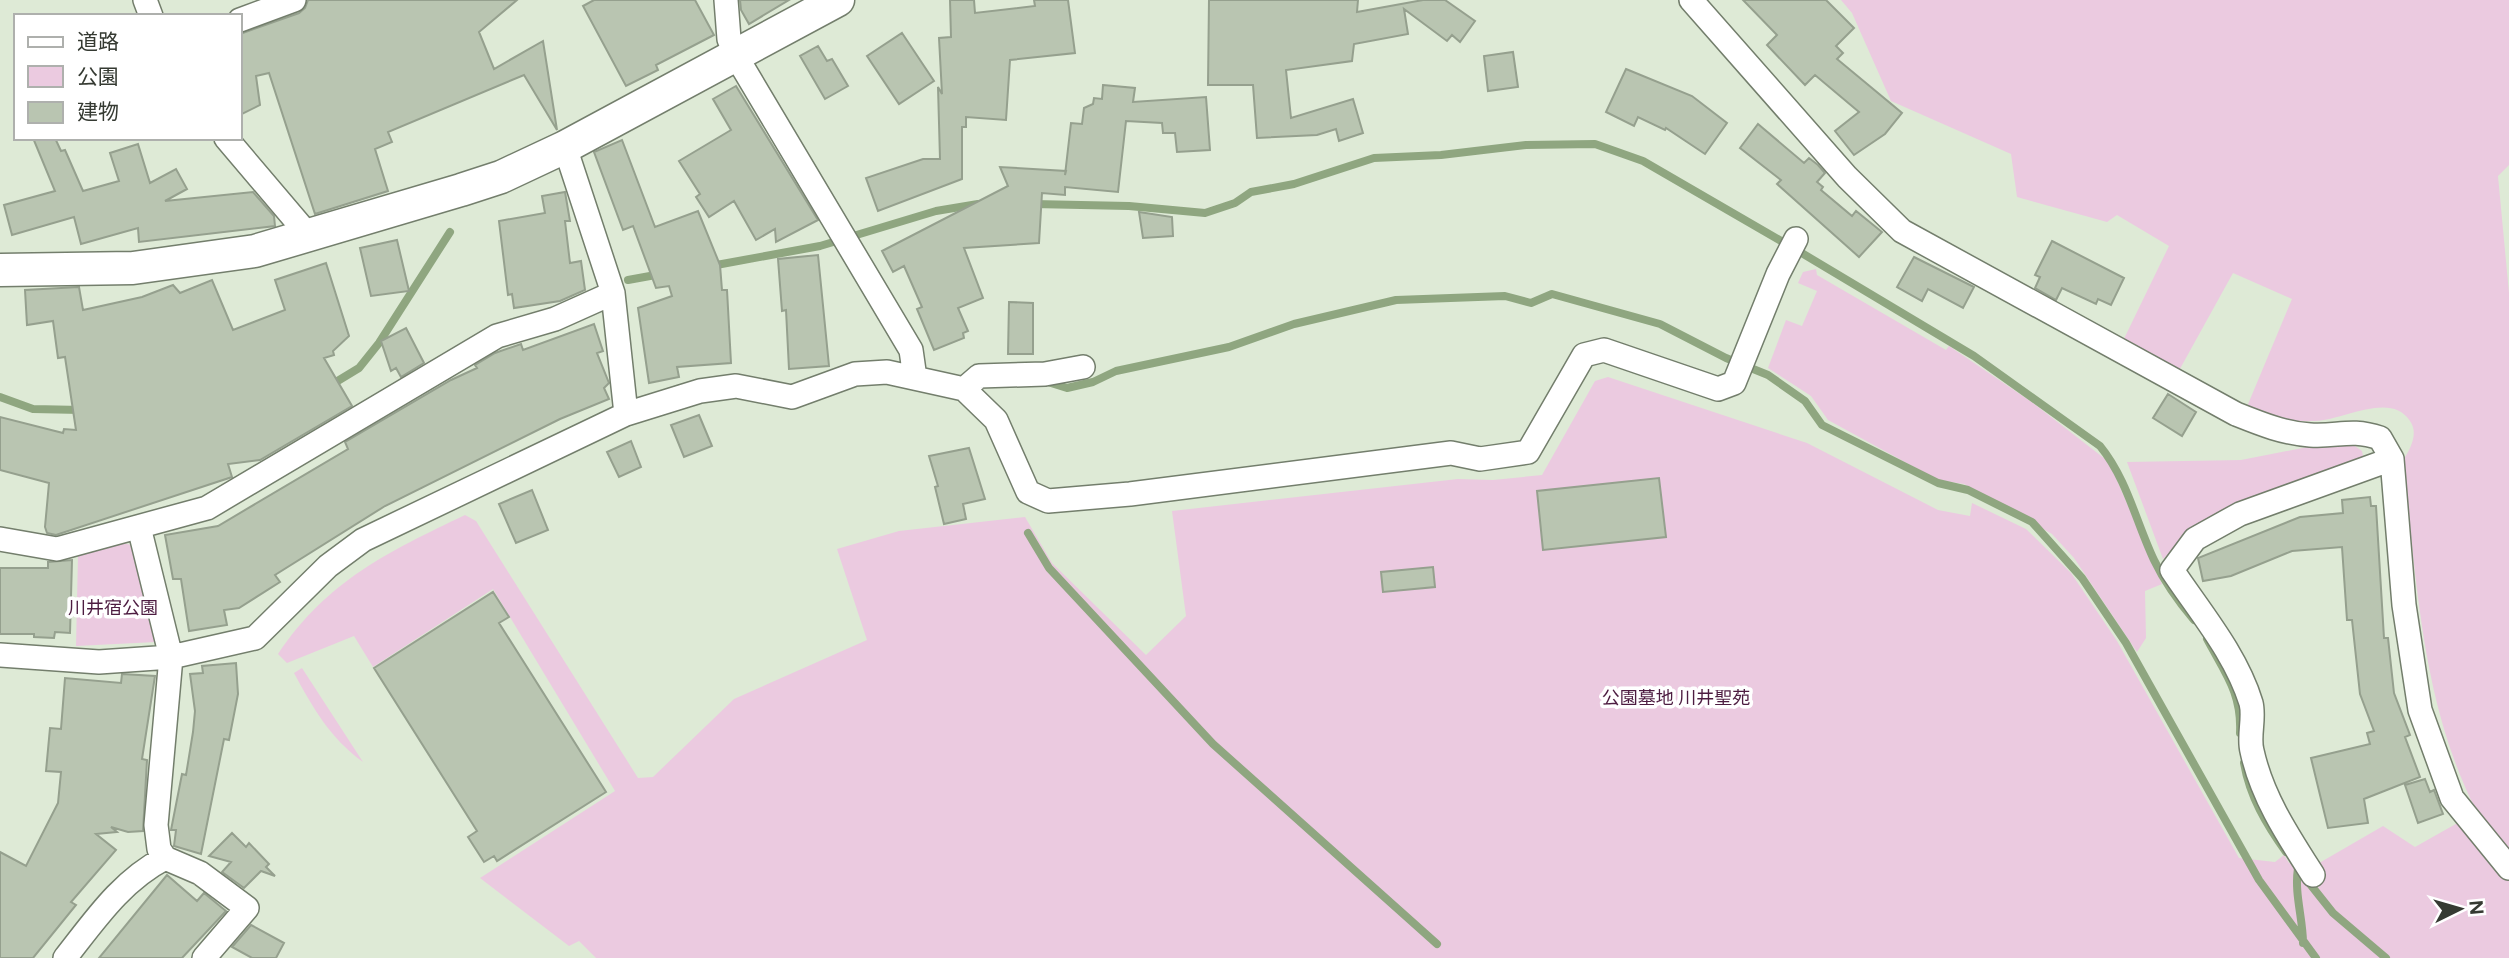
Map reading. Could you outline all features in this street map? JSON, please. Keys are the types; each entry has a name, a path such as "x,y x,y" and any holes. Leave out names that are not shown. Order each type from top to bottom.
{"street":[{"path":"242,19 294,0"},
{"path":"726,0 729,39 736,56 911,350 915,378"},
{"path":"1691,0 1847,177 1902,231 2236,414 2279,431 2313,435 2357,430 2380,438 2392,459 2404,605 2420,710 2452,798 2509,868"},
{"path":"0,270 133,268 255,251 310,237 501,177 565,147 736,56 819,5"},
{"path":"228,140 310,237"},
{"path":"565,147 613,293 626,414"},
{"path":"0,655 99,662 172,657 255,638 328,566 363,540 626,414 700,391 736,386 792,397 855,374 887,372 964,389 996,420 1028,492 1048,501 1130,494 1451,453 1480,459 1528,452 1584,355 1604,350 1718,388 1734,383 1796,239"},
{"path":"0,539 57,549 207,508 497,336 555,319 613,293"},
{"path":"964,389 979,376 1045,374 1083,367"},
{"path":"2313,875 2282,828 2263,789 2251,749 2251,705 2225,648 2172,570 2195,539 2240,514 2392,459"},
{"path":"139,527 172,657 156,825 159,849 165,858 200,873 247,908 204,958"},
{"path":"65,958 110,900 144,869 165,858"}],"green space":[{"name":"公園墓地 川井聖苑","path":"1841,0 2509,0 2509,165 2498,176 2509,293 2509,958 596,958 579,941 569,946 480,878 615,791 493,589 373,667 354,636 287,663 278,654 317,606 339,587 385,556 465,515 476,521 638,778 653,777 734,699 867,640 837,549 899,531 1025,517 1052,563 1146,655 1186,616 1172,511 1458,479 1493,480 1542,475 1595,381 1608,377 1807,443 1938,510 1970,516 1972,503 2026,529 2071,573 2117,641 2239,858 2275,862 2284,855 2289,863 2314,866 2383,826 2415,847 2477,812 2458,771 2444,728 2424,640 2403,461 2414,436 2410,421 2402,412 2391,408 2366,409 2315,421 2280,419 2246,409 2292,299 2233,273 2176,376 2120,347 2169,246 2117,215 2107,222 2017,197 2011,154 1891,101 1852,13"},
{"path":"1816,269 1817,275 1946,350 1949,346 2033,403 2109,462 2162,584 2145,591 2146,638 2137,652 2074,558 2052,534 1964,484 1938,480 1828,420 1811,396 1768,368 1786,320 1802,326 1817,291 1798,283 1803,272"},
{"path":"2328,443 2352,444 2362,451 2363,456 2356,465 2186,537 2163,559 2127,462 2241,460"},
{"name":"川井宿公園","path":"123,543 135,546 156,642 76,646 78,556"},
{"path":"302,668 363,762 341,743 315,710 294,673"}],"building":[{"path":"308,0 517,0 479,32 494,69 543,41 557,130 524,75 388,132 392,142 375,149 388,191 315,214 269,73 256,76 260,105 242,114 242,33 299,13"},
{"path":"594,0 695,0 714,35 656,65 658,70 626,86 583,6"},
{"path":"740,0 789,0 749,24 741,10"},
{"path":"950,0 974,0 975,13 1035,6 1034,0 1068,0 1075,53 1010,60 1006,120 966,117 966,127 962,127 962,179 878,211 866,178 923,159 940,159 938,87 942,94 939,38 951,37"},
{"path":"1209,0 1358,0 1357,12 1423,0 1445,0 1475,21 1460,42 1452,35 1447,41 1404,9 1408,34 1354,44 1352,61 1286,70 1291,118 1353,99 1363,133 1339,141 1336,129 1317,135 1257,138 1253,85 1208,85"},
{"path":"1743,0 1826,0 1854,28 1836,46 1843,53 1837,59 1902,113 1885,134 1854,155 1835,131 1859,112 1815,75 1805,85 1767,45 1777,35"},
{"path":"902,33 934,81 899,104 867,56"},
{"path":"818,46 827,61 832,59 848,86 825,99 800,56"},
{"path":"1513,52 1518,87 1488,91 1484,56"},
{"path":"1626,69 1692,96 1727,123 1705,154 1666,128 1665,130 1638,117 1634,126 1606,112"},
{"path":"1103,85 1135,88 1133,102 1206,97 1210,150 1177,152 1175,133 1163,133 1162,123 1126,121 1118,192 1065,187 1065,195 1042,193 1039,243 964,248 983,298 958,308 968,331 963,333 964,338 934,350 917,309 922,307 904,266 893,272 882,251 1008,186 1000,167 1065,171 1071,123 1082,124 1084,108 1093,104 1094,98 1102,99"},
{"path":"736,86 818,220 776,242 775,229 756,240 734,201 709,217 696,197 700,194 679,161 731,130 713,99"},
{"path":"1758,124 1804,163 1809,158 1818,165 1825,173 1817,182 1823,187 1821,190 1852,216 1856,211 1882,232 1859,257 1777,184 1781,180 1740,148"},
{"path":"34,140 56,140 61,151 65,150 83,191 119,181 110,153 138,144 150,183 176,169 187,189 165,201 253,192 274,216 275,226 139,242 138,228 81,244 74,217 12,235 4,205 55,191"},
{"path":"622,140 655,227 698,211 720,265 722,290 727,290 731,363 677,367 679,377 649,383 638,308 672,296 669,286 656,288 633,226 623,230 594,152"},
{"path":"565,192 570,221 565,221 570,263 581,261 585,290 560,301 514,308 512,294 508,295 499,221 545,213 542,196"},
{"path":"1139,212 1172,217 1173,236 1143,238"},
{"path":"397,240 409,291 371,296 360,248"},
{"path":"2052,241 2124,278 2111,305 2098,299 2096,304 2062,288 2056,300 2035,288 2040,277 2035,275"},
{"path":"818,255 829,366 789,369 786,310 782,311 778,259"},
{"path":"1914,257 1974,287 1963,308 1928,289 1922,301 1897,287"},
{"path":"326,263 349,336 333,351 334,355 324,358 352,406 260,460 228,464 232,477 56,535 47,533 45,527 49,483 0,470 0,417 63,433 64,429 76,430 65,357 58,358 53,321 27,325 25,290 79,287 83,310 142,297 173,285 180,293 212,280 233,330 285,310 275,280"},
{"path":"1009,302 1033,303 1033,354 1008,354"},
{"path":"594,324 603,351 597,353 609,383 604,388 609,399 560,419 385,506 275,575 280,582 239,608 224,610 227,625 189,631 181,579 173,579 165,535 218,526 348,449 345,442 451,380 477,368 475,365 495,353 521,344 523,350"},
{"path":"406,328 424,363 401,377 396,368 391,371 381,341"},
{"path":"2168,394 2196,412 2182,436 2153,418"},
{"path":"699,415 712,446 684,457 671,425"},
{"path":"631,441 641,467 619,477 607,452"},
{"path":"969,448 985,499 963,504 966,519 944,524 935,487 938,486 929,456"},
{"path":"1659,478 1666,537 1543,550 1537,491"},
{"path":"532,490 548,530 516,543 499,504"},
{"path":"2370,497 2371,506 2376,506 2384,638 2388,638 2394,693 2410,735 2405,737 2420,777 2364,799 2368,823 2328,828 2311,758 2370,744 2367,733 2374,731 2360,694 2352,620 2347,620 2342,547 2292,551 2231,576 2203,581 2198,558 2300,517 2343,513 2342,500"},
{"path":"72,560 70,633 55,632 54,638 34,637 34,634 0,634 0,568 48,568 48,562"},
{"path":"1433,567 1435,587 1383,592 1381,572"},
{"path":"493,592 509,617 499,623 606,792 497,861 494,856 484,862 468,837 477,831 374,668"},
{"path":"236,663 238,694 229,740 224,739 201,854 174,846 176,830 171,830 182,774 186,775 193,732 195,711 190,674 203,673 202,666"},
{"path":"122,674 155,676 142,759 147,760 143,831 128,832 111,827 117,832 96,834 116,850 71,902 76,905 33,958 0,958 0,852 26,866 58,803 61,772 46,771 50,728 61,729 65,678 121,683"},
{"path":"2425,779 2430,792 2434,790 2443,814 2418,823 2405,785"},
{"path":"232,833 246,847 249,843 269,864 266,867 275,876 261,871 244,888 222,872 231,862 209,856"},
{"path":"167,875 197,901 204,893 226,911 182,958 99,958"},
{"path":"251,925 284,943 276,958 252,958 232,947"}],"waterway":[{"path":"1033,204 1129,206 1205,213 1235,203 1251,192 1294,184 1374,158 1441,155 1526,145 1595,144 1643,161 1974,356 2100,446 2117,472 2158,568 2172,592 2194,620"},
{"path":"711,266 820,246 936,211 978,204"},
{"path":"331,385 359,368 379,343 450,232"},
{"path":"628,280 661,274"},
{"path":"1051,383 1067,388 1093,382 1116,371 1229,347 1294,324 1396,300 1505,296 1531,303 1552,294 1660,324 1726,358 1768,375 1805,401 1822,425 1938,483 1968,490 2032,522 2082,578 2126,643 2259,880 2316,958"},
{"path":"0,397 33,409 81,410"},
{"path":"1028,533 1049,568 1213,744 1437,944"},
{"path":"2207,639 2235,695 2240,733"},
{"path":"2244,763 2260,810 2286,852"},
{"path":"2298,868 2297,887 2303,943"},
{"path":"2306,879 2333,913 2386,958"}]}
